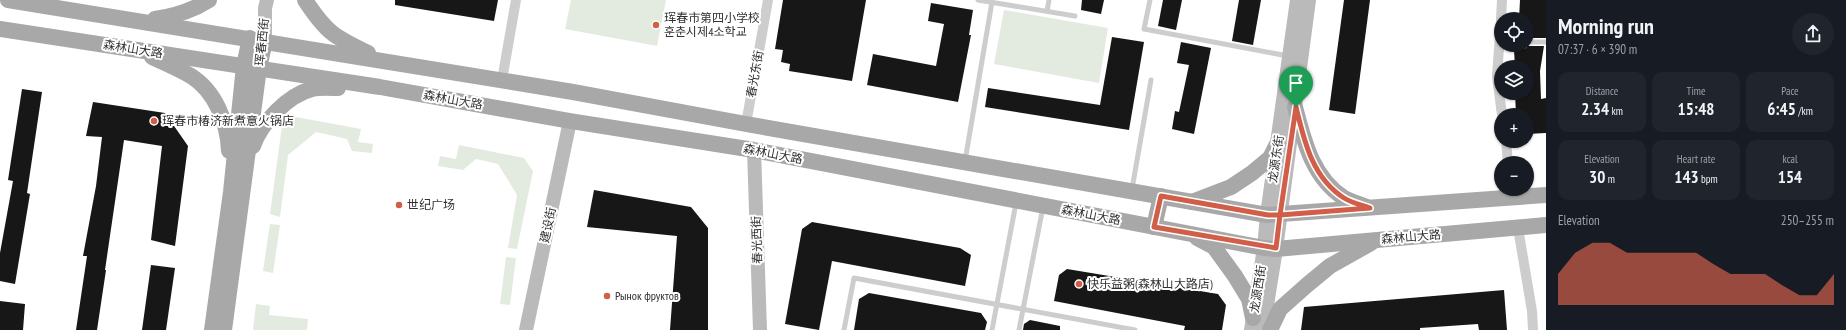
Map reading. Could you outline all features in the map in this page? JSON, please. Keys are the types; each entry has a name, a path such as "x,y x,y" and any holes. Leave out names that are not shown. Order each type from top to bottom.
{"main road":[{"name":"森林山大路","path":"8,0 502,80 1192,202 1274,215 1370,208 1494,195"},
{"path":"143,22 180,15 209,0"},
{"path":"305,0 320,23 339,39 388,62"},
{"name":"龙源东街","path":"1270,248 1274,215 1278,142 1297,0"},
{"name":"龙源东街","path":"1274,215 1296,107 1309,0"},
{"name":"珲春西街","path":"212,330 231,192 257,40 266,4"},
{"name":"森林山大路","path":"0,29 380,87 754,150 1189,234 1270,248 1546,225"},
{"path":"140,50 192,77 201,84 220,110 229,144 231,192"},
{"name":"珲春西街","path":"224,330 245,170 252,67"},
{"path":"245,170 257,135 270,117 300,94 313,88 380,87"},
{"path":"1296,107 1304,139 1313,163 1325,181 1344,198 1370,208"},
{"name":"建设街","path":"526,330 570,120"},
{"path":"1192,202 1231,187 1252,173 1270,158 1278,142"},
{"name":"春光西街","path":"754,150 760,330"},
{"name":"森林山大路","path":"1534,194 1546,195"},
{"path":"1154,227 1161,196"},
{"path":"1189,234 1214,247 1249,299 1256,326"},
{"path":"1270,330 1280,310 1306,284 1330,266 1376,240"},
{"name":"龙源西街","path":"1256,326 1270,248"}],"street":[{"path":"502,80 516,0"},
{"name":"春光东街","path":"746,124 768,0"},
{"path":"1501,12 1502,0"},
{"path":"1499,52 1497,76 1501,108"},
{"path":"1518,228 1532,311 1533,330"}],"lane":[{"path":"978,0 1075,16"},
{"path":"1047,11 1049,0"},
{"path":"1150,0 1144,30 1290,56"},
{"path":"964,162 992,2"},
{"path":"1534,42 1546,42"},
{"path":"1131,191 1151,80"},
{"path":"992,330 1016,201"},
{"path":"1019,330 1043,206"},
{"path":"844,330 854,278 1135,330"}],"shaded area":[{"path":"571,0 666,0 657,46 565,29"},
{"path":"1004,10 1108,28 1099,83 994,64"},
{"path":"296,117 361,129 358,142 373,144 372,153 352,151 347,139 316,132 288,155 280,217 270,214 282,126"},
{"path":"459,145 524,158 533,171 517,249 508,248 517,195 498,164 476,159 463,170 438,166 440,156 456,159"},
{"path":"270,224 280,225 273,273 263,271"},
{"path":"506,257 516,258 510,305 500,304"},
{"path":"256,304 270,306 269,315 308,319 307,330 253,330"}],"building":[{"path":"395,0 498,0 494,21 395,5"},
{"path":"783,0 866,0 852,81 789,71 790,64 781,62 783,50 775,49"},
{"path":"1082,0 1104,0 1101,14 1081,10"},
{"path":"1163,0 1182,0 1176,30 1158,26"},
{"path":"1239,0 1261,0 1253,45 1232,41"},
{"path":"1344,0 1370,0 1355,114 1329,110"},
{"path":"1520,0 1546,0 1546,38 1534,38 1534,12 1519,12"},
{"path":"931,3 973,10 969,35 971,35 958,102 867,85 873,54 936,66 944,24 928,21"},
{"path":"1112,37 1144,42 1129,130 985,107 988,88 1100,105"},
{"path":"1181,42 1211,48 1194,134 1172,129 1175,111 1179,112 1189,65 1177,63"},
{"path":"1534,46 1544,46 1540,71 1541,99 1546,98 1546,133 1534,134 1534,108 1516,108 1515,100 1534,100 1534,60 1515,60 1514,52 1534,52"},
{"path":"22,89 42,92 27,193 30,194 15,284 0,281 0,253 13,181 8,180"},
{"path":"93,102 165,113 188,146 175,246 151,240 162,146 124,140 97,330 76,330 87,256 83,256 96,186 102,137 86,136"},
{"path":"594,190 691,207 708,228 708,330 670,330 677,236 587,227"},
{"path":"812,222 960,248 971,255 965,286 832,261 819,330 785,324 802,229"},
{"path":"151,265 175,268 166,330 142,330"},
{"path":"1067,269 1218,294 1226,305 1222,330 1184,330 1185,326 1054,301 1059,275"},
{"path":"1504,290 1507,330 1479,330 1478,324 1420,328 1420,330 1301,330 1304,307"},
{"path":"869,293 981,313 987,322 985,330 854,330 859,299"},
{"path":"0,301 25,304 23,330 0,330"},
{"path":"1030,320 1060,326 1060,330 1023,330 1024,324"}],"place":[{"name":"珲春市第四小学校 훈춘시제4소학교","path":"656,25"},
{"name":"珲春市椿济新煮意火锅店","path":"154,121"},
{"name":"世纪广场","path":"399,205"},
{"name":"快乐益粥(森林山大路店)","path":"1079,284"},
{"name":"Рынок фруктов","path":"607,296"}],"route":[{"path":"1296,107 1280,215 1268,215 1161,196 1154,227 1264,248 1276,248 1280,215 1370,208 1344,198 1325,181 1313,163 1304,139 1296,107"}]}
